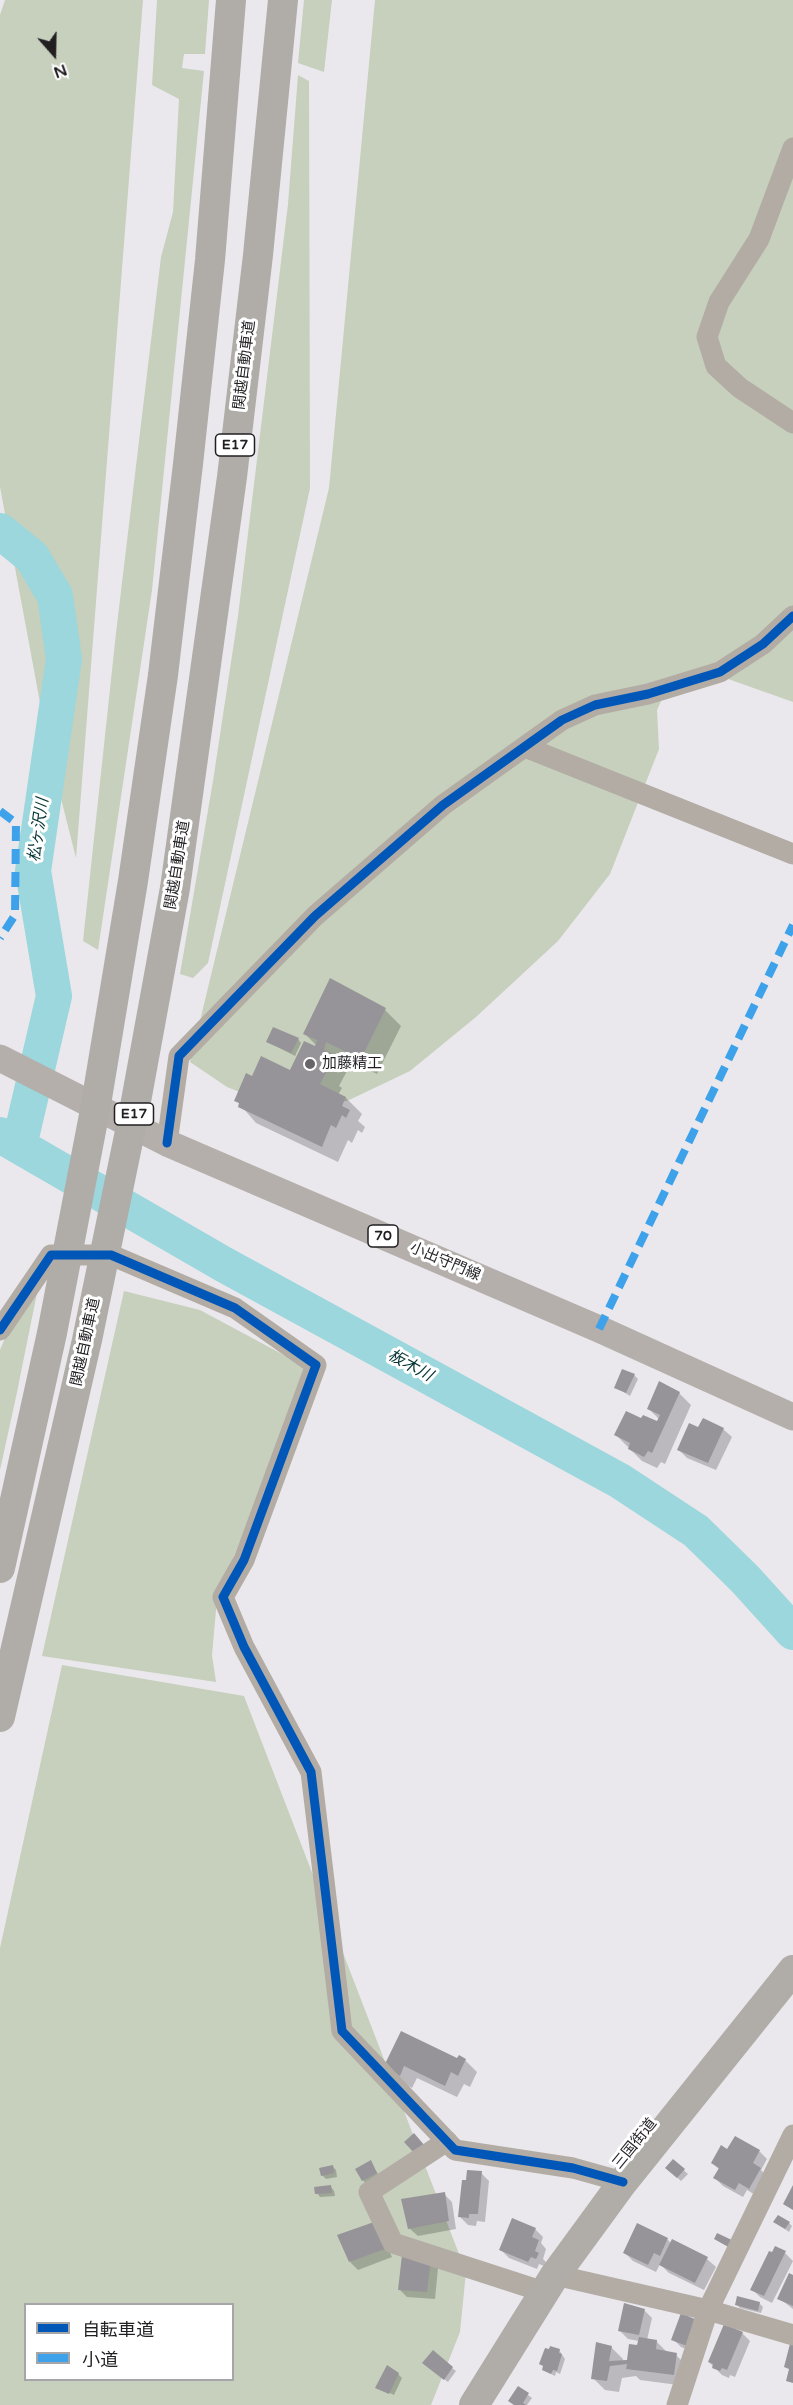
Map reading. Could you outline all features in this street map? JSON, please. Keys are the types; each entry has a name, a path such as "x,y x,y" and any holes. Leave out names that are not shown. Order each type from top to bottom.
{"highway":[{"name":"E17","path":"0,1568 51,1333 94,1110 133,881 163,675 188,464 210,260 231,0"},
{"name":"関越自動車道","path":"0,1717 87,1340 134,1112 175,888 234,453 258,255 283,0"},
{"name":"三国街道","path":"474,2405 550,2283 624,2182 793,1970"}],"main road":[{"name":"小出守門線","path":"0,1059 167,1143 599,1329 793,1417"}],"street":[{"path":"793,148 759,239 719,302 707,337 716,366 740,388 793,423"},
{"path":"167,1143 179,1056 315,916 443,805 562,720 595,705 648,694 720,672 763,644 793,616"},
{"path":"525,747 793,854"},
{"path":"0,1330 51,1255 111,1255 235,1308 316,1365 243,1560 223,1597 244,1647 311,1772 342,2031 455,2150 573,2168 624,2182"},
{"path":"677,2405 708,2310 793,2135"},
{"path":"447,2141 369,2192 393,2243 550,2283 708,2310 793,2335"}],"green space":[{"path":"5,0 143,0 76,858 49,751 0,487 0,15"},
{"path":"157,0 209,0 205,54 184,54 182,68 204,71 152,590 98,950 83,941 116,633 161,257 173,212 179,99 152,85"},
{"path":"304,0 332,0 324,72 298,63"},
{"path":"375,0 793,0 793,702 714,674 668,686 657,710 659,749 610,874 558,941 476,1017 410,1071 347,1101 283,1109 227,1087 190,1062 329,488"},
{"path":"298,75 309,81 310,488 208,963 193,978 180,974 238,616 288,204"},
{"path":"124,1291 200,1310 308,1368 217,1599 212,1655 216,1682 42,1656"},
{"path":"37,1293 0,1470 0,1350 16,1312"},
{"path":"62,1665 244,1696 466,2272 460,2332 431,2405 0,2405 0,1948"}],"building":[{"name":"加藤精工","path":"330,978 386,1008 361,1059 326,1042 324,1050 332,1053 324,1069 327,1071 320,1084 346,1097 342,1106 350,1110 346,1118 342,1115 336,1128 331,1125 322,1147 238,1107 239,1103 234,1101 246,1073 252,1076 261,1056 290,1070 304,1041 315,1046 317,1040 303,1034"},
{"path":"273,1027 299,1038 291,1053 266,1042"},
{"path":"622,1369 635,1374 626,1393 614,1388"},
{"path":"659,1381 680,1392 652,1453 648,1451 644,1457 628,1449 630,1443 614,1435 626,1411 641,1418 643,1415 657,1421 660,1415 647,1409"},
{"path":"703,1418 724,1428 708,1463 677,1450 689,1423 698,1427"},
{"path":"401,2031 457,2058 459,2055 466,2059 458,2076 451,2072 445,2086 404,2066 400,2076 383,2068"},
{"path":"414,2133 425,2146 416,2155 404,2142"},
{"path":"735,2136 760,2150 753,2163 761,2168 749,2189 739,2183 735,2190 713,2178 719,2168 711,2163 721,2145 727,2149"},
{"path":"673,2159 685,2169 677,2178 665,2168"},
{"path":"371,2160 377,2173 362,2181 355,2169"},
{"path":"333,2165 334,2173 321,2176 319,2168"},
{"path":"467,2170 482,2171 478,2214 469,2214 469,2218 458,2217 462,2180 466,2180"},
{"path":"331,2185 332,2193 315,2194 314,2187"},
{"path":"793,2185 793,2210 783,2204"},
{"path":"445,2192 449,2221 408,2229 401,2199"},
{"path":"778,2215 790,2222 785,2229 773,2222"},
{"path":"512,2218 536,2228 532,2237 539,2240 535,2251 539,2253 536,2259 531,2257 528,2262 499,2250"},
{"path":"374,2222 385,2249 349,2262 337,2235"},
{"path":"637,2223 668,2238 660,2256 654,2253 648,2265 623,2253"},
{"path":"717,2233 736,2242 732,2249 714,2239"},
{"path":"672,2239 708,2257 695,2283 659,2265"},
{"path":"775,2246 786,2251 764,2296 750,2290 769,2251 772,2252"},
{"path":"402,2255 431,2258 427,2292 398,2290"},
{"path":"789,2273 793,2275 793,2306 777,2299"},
{"path":"737,2296 760,2302 758,2311 735,2305"},
{"path":"624,2303 645,2309 639,2335 618,2331"},
{"path":"681,2313 697,2320 687,2346 671,2340"},
{"path":"724,2324 743,2332 727,2370 722,2368 720,2371 712,2368 713,2364 708,2362"},
{"path":"639,2337 657,2340 656,2349 677,2353 674,2375 626,2369 627,2364 610,2366 607,2381 591,2379 596,2342 612,2346 609,2361 627,2360 629,2344 637,2345"},
{"path":"791,2340 793,2341 793,2383 786,2381 789,2369 784,2367"},
{"path":"550,2346 560,2349 559,2353 562,2354 557,2371 553,2370 551,2374 542,2370 543,2366 539,2364 545,2348 549,2349"},
{"path":"433,2350 453,2367 444,2380 422,2363"},
{"path":"387,2365 399,2373 389,2394 375,2388"},
{"path":"518,2386 529,2393 523,2403 526,2405 514,2405 508,2401"}],"waterway":[{"name":"松ヶ沢川","path":"0,531 32,557 55,596 64,659 33,871 54,996 19,1146"},
{"name":"板木川","path":"0,1135 223,1264 620,1481 696,1531 745,1579 793,1632"}],"marked path":[{"path":"0,811 16,823 15,915 0,938"},
{"path":"599,1329 793,925"}],"cycle path":[{"path":"167,1143 179,1056 315,916 443,805 562,720 595,705 648,694 720,672 763,644 793,616"},
{"path":"0,1330 51,1255 111,1255 235,1308 316,1365 244,1560 223,1597 244,1647 311,1772 342,2031 455,2150 573,2168 623,2182"}],"place":[{"name":"加藤精工","path":"310,1064"}]}
